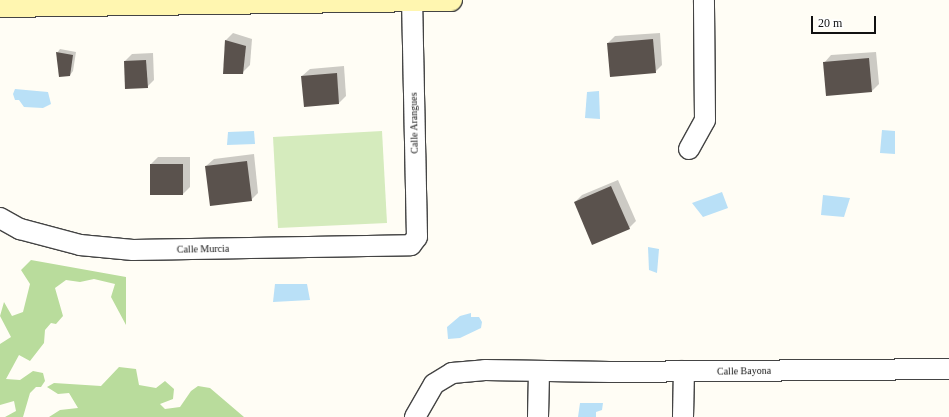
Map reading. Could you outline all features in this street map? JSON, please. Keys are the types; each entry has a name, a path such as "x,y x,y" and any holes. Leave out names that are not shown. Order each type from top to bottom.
{"main road":[{"path":"0,6 451,0"}],"street":[{"name":"Calle Arangues","path":"411,245 416,237 412,0"},
{"path":"689,149 706,120 704,0"},
{"name":"Calle Murcia","path":"0,218 20,230 80,245 133,250 411,245"},
{"name":"Calle Bayona","path":"415,417 434,384 452,373 485,370 539,372 949,369"},
{"path":"683,417 684,371"},
{"path":"538,417 539,372"}],"green space":[{"path":"382,131 387,223 278,228 273,137"},
{"path":"31,260 126,277 126,325 111,297 115,284 94,279 80,282 66,280 55,288 63,316 56,324 51,323 45,330 44,343 30,361 19,355 6,379 20,380 33,371 43,373 45,381 41,387 36,387 30,393 23,417 5,417 16,411 14,401 0,405 0,344 11,337 0,316 4,302 12,316 23,312 30,284 21,270"},
{"path":"119,367 136,369 139,385 156,388 165,381 174,389 173,399 160,404 165,409 180,407 191,391 198,386 210,388 244,417 49,417 60,410 78,408 69,393 58,394 47,387 54,383 101,386"}],"water":[{"path":"15,89 48,92 51,104 43,108 24,107 19,100 15,100 13,94"},
{"path":"599,91 600,119 585,118 587,92"},
{"path":"882,130 895,131 895,154 880,153"},
{"path":"254,131 255,144 227,145 228,132"},
{"path":"722,192 728,208 703,217 692,203"},
{"path":"823,195 850,198 844,217 821,215"},
{"path":"648,247 659,249 657,273 649,270"},
{"path":"275,284 307,284 310,300 273,302"},
{"path":"471,313 471,317 479,317 482,322 481,328 460,338 448,339 447,327 460,316"},
{"path":"580,403 603,403 602,410 596,412 596,417 578,417"}],"building":[{"path":"653,39 656,73 610,77 607,43"},
{"path":"225,40 246,46 243,74 223,74"},
{"path":"56,52 73,55 70,76 59,77"},
{"path":"869,58 872,92 826,96 823,62"},
{"path":"146,60 148,88 125,89 124,61"},
{"path":"337,73 339,104 304,107 301,76"},
{"path":"247,161 252,201 210,206 205,166"},
{"path":"150,164 183,164 183,195 150,195"},
{"path":"611,186 630,229 592,245 574,202"}]}
